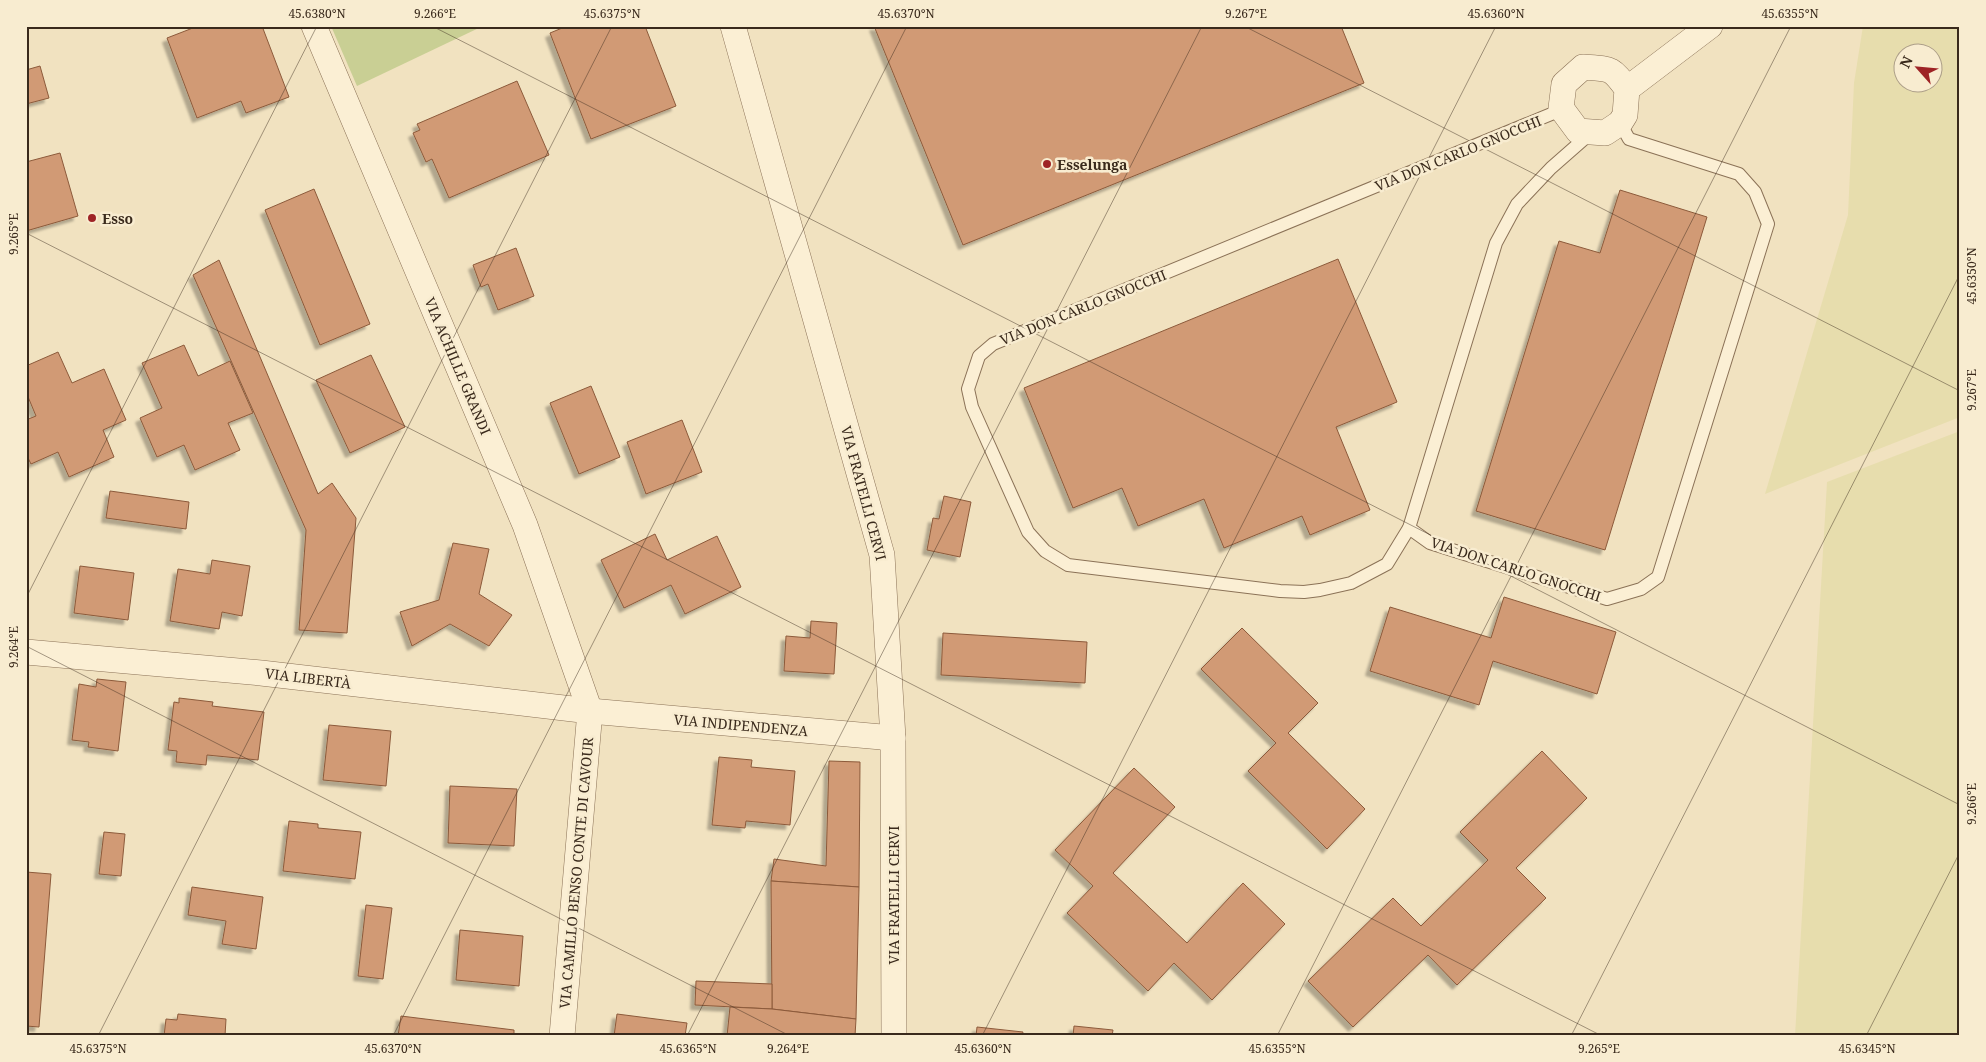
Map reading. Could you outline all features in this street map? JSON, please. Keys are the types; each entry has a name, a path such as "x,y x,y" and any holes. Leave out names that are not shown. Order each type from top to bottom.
{"street":[{"name":"VIA ACHILLE GRANDI","path":"314,26 525,525 590,711"},
{"name":"VIA FRATELLI CERVI","path":"733,26 882,556 893,738 894,1036"},
{"path":"1627,89 1710,26"},
{"path":"1592,132 1578,130 1561,110 1564,84 1584,67 1610,69 1627,89 1625,115 1620,123"},
{"name":"VIA DON CARLO GNOCCHI","path":"1592,132 1605,133 1620,123"},
{"name":"VIA LIBERTÀ","path":"26,652 261,673 590,711"},
{"name":"VIA INDIPENDENZA","path":"590,711 893,738"},
{"name":"VIA CAMILLO BENSO CONTE DI CAVOUR","path":"562,1036 590,711"}],"lane":[{"name":"VIA DON CARLO GNOCCHI","path":"1561,110 993,344 979,356 968,389 972,407 1028,532 1045,551 1068,565 1280,591 1320,590 1351,583 1388,564 1409,528 1496,243 1517,204 1551,168 1592,132"},
{"name":"VIA DON CARLO GNOCCHI","path":"1409,528 1430,543 1606,599 1641,589 1658,577 1768,224 1755,192 1740,174 1629,140 1620,123"}],"shaded area":[{"path":"1863,26 1960,26 1960,417 1765,494 1848,215 1854,83"},
{"path":"1960,431 1960,1036 1795,1036 1827,482"}],"green space":[{"path":"331,26 483,26 357,86"}],"building":[{"path":"198,26 262,26 289,97 246,113 241,101 197,118 167,38"},
{"path":"567,26 645,26 676,106 591,139 550,33"},
{"name":"Esselunga","path":"874,26 1341,26 1364,83 963,245"},
{"path":"40,66 49,98 26,104 26,70"},
{"path":"517,81 549,155 449,198 432,159 426,162 413,133 420,130 417,124"},
{"path":"60,153 78,216 26,231 26,162"},
{"path":"314,189 370,324 320,345 265,210"},
{"path":"1620,190 1707,217 1605,550 1476,511 1559,241 1600,253"},
{"path":"516,248 534,296 498,310 488,284 481,287 473,265"},
{"path":"1338,259 1397,402 1336,427 1370,510 1310,535 1302,516 1224,548 1204,499 1138,526 1122,488 1073,508 1024,388"},
{"path":"219,260 318,494 332,483 356,518 347,633 299,630 306,530 193,275"},
{"path":"184,345 198,376 230,361 253,413 228,423 240,450 195,470 184,445 157,457 140,418 162,408 142,363"},
{"path":"58,352 72,383 104,369 126,420 103,430 114,457 69,477 58,452 31,464 26,454 26,420 36,416 26,392 26,366"},
{"path":"371,355 405,427 350,453 316,380"},
{"path":"591,386 620,457 579,474 550,403"},
{"path":"682,420 702,472 646,494 627,442"},
{"path":"110,491 189,502 186,529 106,518"},
{"path":"944,496 971,502 960,557 927,550 933,518 939,519"},
{"path":"655,534 667,560 717,536 741,587 685,614 671,585 624,608 601,560"},
{"path":"453,543 489,549 479,594 512,615 489,646 450,624 412,646 400,612 439,600"},
{"path":"212,560 250,566 242,616 222,612 219,629 170,621 178,569 210,574"},
{"path":"80,566 134,573 128,620 74,613"},
{"path":"1504,597 1616,632 1597,694 1493,661 1479,705 1370,671 1390,607 1491,638"},
{"path":"811,621 837,623 834,674 784,671 786,636 810,638"},
{"path":"1242,628 1318,703 1288,733 1365,809 1327,849 1248,771 1276,743 1201,669"},
{"path":"943,633 1087,642 1085,683 941,675"},
{"path":"97,679 126,682 118,751 88,747 89,742 72,740 79,684 96,687"},
{"path":"179,698 213,702 212,706 264,712 258,760 207,755 206,765 176,762 177,751 168,750 174,702 179,703"},
{"path":"329,725 391,731 386,786 323,780"},
{"path":"1542,751 1587,798 1516,868 1546,898 1457,985 1428,955 1353,1027 1308,981 1393,898 1421,926 1488,860 1460,832"},
{"path":"719,757 752,760 751,767 795,771 790,825 746,821 745,828 712,825"},
{"path":"829,761 860,762 859,887 771,881 774,859 826,866"},
{"path":"1134,768 1175,807 1113,873 1187,943 1243,883 1285,924 1212,1000 1174,963 1148,991 1067,913 1093,886 1055,850"},
{"path":"450,786 517,789 514,846 448,843"},
{"path":"289,821 318,824 318,828 361,832 355,879 283,871"},
{"path":"104,832 125,834 121,876 99,874"},
{"path":"26,872 51,874 39,1027 26,1026"},
{"path":"771,881 859,887 856,1019 772,1009"},
{"path":"192,887 263,897 256,949 222,944 226,921 188,915"},
{"path":"366,905 392,908 383,979 358,976"},
{"path":"460,930 523,936 519,986 456,980"},
{"path":"696,981 772,984 772,1009 695,1005"},
{"path":"730,1007 772,1009 856,1019 855,1036 727,1036"},
{"path":"178,1014 226,1019 225,1036 164,1036 166,1019 177,1020"},
{"path":"617,1014 687,1023 685,1036 614,1036"},
{"path":"401,1016 514,1030 514,1036 398,1036"},
{"path":"1074,1026 1113,1030 1112,1036 1073,1036"},
{"path":"977,1027 1023,1032 1022,1036 976,1036"}],"place":[{"name":"Esselunga","path":"1047,164"},
{"name":"Esso","path":"92,218"}]}
